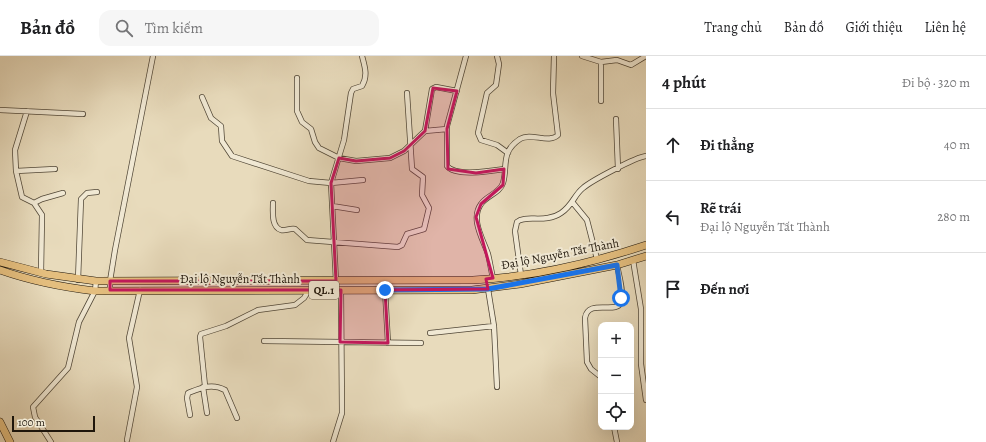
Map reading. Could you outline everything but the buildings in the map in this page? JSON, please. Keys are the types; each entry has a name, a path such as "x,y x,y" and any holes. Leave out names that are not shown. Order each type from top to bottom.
{"main road":[{"name":"Đại lộ Nguyễn Tất Thành","path":"0,262 41,273 78,280 96,281 339,281 490,279 521,275 597,259 646,245"},
{"name":"Đại lộ Nguyễn Tất Thành","path":"0,270 23,278 62,287 95,291 488,289 617,265 646,256"},
{"path":"488,289 490,279"},
{"path":"339,281 342,290"},
{"path":"0,422 2,432 10,442"}],"street":[{"path":"110,290 110,281 153,56"},
{"path":"339,281 334,243 331,183 339,158 351,93 353,89 362,86 366,76 362,56"},
{"path":"466,56 447,129 448,166 449,168 476,173 504,169"},
{"path":"497,56 499,64 496,85 487,93 478,133 482,140 497,145 508,153"},
{"path":"490,279 489,256 476,217 481,204 499,190 502,185 508,153 515,143 522,138 554,138 558,135 553,93 554,56"},
{"path":"582,56 601,62 617,60 631,65 646,56"},
{"path":"601,62 601,101"},
{"path":"297,78 297,111 302,122 311,129 315,142 319,148 339,158 356,161 390,158 400,154 425,131 447,129"},
{"path":"425,131 429,99 432,89 436,87 456,91"},
{"path":"272,203 273,220 279,229 295,229 308,240 334,243 401,246 407,234 424,229 429,208 422,195 423,177 412,169 407,93"},
{"path":"202,97 211,118 221,126 222,141 232,156 299,179 331,183 363,180"},
{"path":"0,110 83,114"},
{"path":"28,111 16,145 16,171 20,195 23,199 34,203 42,215 41,273"},
{"path":"616,119 618,168"},
{"path":"521,275 515,231 517,222 524,219 547,220 554,217 573,203 584,187 618,168 646,156"},
{"path":"16,171 55,169"},
{"path":"78,280 81,199 87,193 97,192"},
{"path":"34,203 63,193"},
{"path":"573,203 587,220 597,259"},
{"path":"332,206 356,210"},
{"path":"633,260 641,309 641,364 646,400"},
{"path":"598,375 591,369 587,362 585,318 586,313 591,309 616,307 620,304 621,298 617,265"},
{"path":"51,442 35,417 33,407 68,368 79,322 95,291 96,281"},
{"path":"488,289 494,326 497,387"},
{"path":"128,440 137,387 129,338 140,290"},
{"path":"207,413 200,337 201,334 226,326 258,310 294,305 304,298 309,290"},
{"path":"333,442 342,414 340,342 342,290"},
{"path":"385,290 388,343"},
{"path":"430,333 494,326"},
{"path":"264,341 421,343"},
{"path":"190,415 187,395 204,386 218,387 225,390 237,418"},
{"path":"615,430 617,442"}],"highlighted area":[{"path":"433,88 457,91 447,129 448,169 476,173 504,169 503,185 481,204 476,217 493,278 486,279 488,289 385,290 388,343 340,342 341,290 110,290 110,281 336,281 331,183 339,158 356,161 390,158 404,151 425,131"}],"route":[{"path":"385,290 488,289 617,265 621,298"}]}
